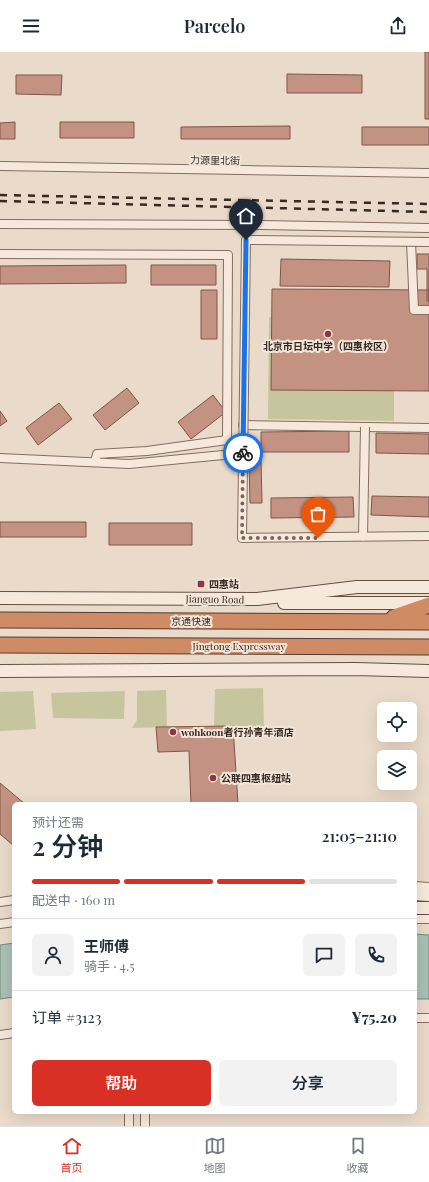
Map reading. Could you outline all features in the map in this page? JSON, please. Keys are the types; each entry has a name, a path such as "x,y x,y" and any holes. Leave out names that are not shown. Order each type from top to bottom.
{"highway":[{"path":"381,621 429,604"},
{"name":"京通快速","path":"0,620 381,621"},
{"path":"381,621 429,622"},
{"path":"0,645 49,646"},
{"path":"0,653 49,646"},
{"name":"Jingtong Expressway","path":"49,646 429,647"}],"main road":[{"name":"Jianguo Road","path":"0,598 257,599 357,587 429,587"},
{"path":"257,599 280,603 429,604"},
{"path":"0,672 339,669 429,671"},
{"path":"417,908 429,908"}],"street":[{"name":"力源里北街","path":"0,166 429,173"},
{"path":"0,224 253,225 429,228"},
{"path":"429,242 246,240 242,538 429,536"},
{"path":"412,242 414,310 429,310"},
{"path":"0,254 228,255 227,440 147,451 97,454 95,462"},
{"path":"243,425 429,428"},
{"path":"363,537 365,427"},
{"path":"0,458 129,464 234,454"},
{"path":"417,888 429,888"},
{"path":"417,895 429,896"},
{"path":"0,902 12,900"},
{"path":"417,918 429,919"},
{"path":"0,924 12,922"},
{"path":"417,1018 429,1018"},
{"path":"0,1035 12,1033"},
{"path":"129,1114 129,1126"},
{"path":"145,1114 145,1126"}],"shaded area":[{"path":"269,317 394,320 394,421 268,419"},
{"path":"263,688 264,728 214,726 215,689"},
{"path":"166,690 167,727 132,728 137,720 137,691"},
{"path":"33,691 36,729 0,731 0,692"},
{"path":"125,691 124,719 53,718 51,693"},
{"path":"417,934 429,935 429,999 417,999"},
{"path":"12,943 12,997 0,999 0,945"}],"building":[{"path":"425,52 429,52 429,119 425,119"},
{"path":"287,74 362,75 362,93 287,93"},
{"path":"16,75 62,75 61,95 16,94"},
{"path":"15,122 15,139 0,139 0,123"},
{"path":"60,122 134,122 134,138 60,138"},
{"path":"290,126 290,139 181,139 181,127"},
{"path":"362,127 429,127 429,145 362,145"},
{"path":"417,254 429,254 429,301 427,301 427,269 417,269"},
{"path":"281,259 390,261 389,287 280,286"},
{"path":"126,265 126,283 0,284 0,266"},
{"path":"151,265 216,265 216,285 151,285"},
{"path":"272,289 429,290 429,391 271,390"},
{"path":"201,290 217,290 217,339 201,339"},
{"path":"127,388 139,403 105,430 93,415"},
{"path":"213,395 226,412 191,439 178,422"},
{"path":"59,403 72,419 38,445 26,428"},
{"path":"0,411 7,421 0,426"},
{"path":"349,431 349,452 261,452 261,432"},
{"path":"376,433 429,434 429,454 376,453"},
{"path":"249,459 261,459 262,503 250,503"},
{"path":"372,496 429,497 429,517 371,515"},
{"path":"353,497 354,517 271,518 271,498"},
{"path":"0,522 86,522 86,537 0,537"},
{"path":"109,523 192,523 192,545 109,545"},
{"name":"公联四惠枢纽站","path":"233,726 238,802 191,802 189,751 158,752 156,727"},
{"path":"0,783 23,802 12,802 12,844 0,834"}],"railway":[{"path":"0,195 429,204"},
{"path":"0,201 429,212"}],"way so far":[{"path":"243,453 242,538 318,538"}],"place":[{"name":"北京市日坛中学（四惠校区）","path":"328,334"},
{"name":"四惠站","path":"201,584"},
{"name":"wohkoon者行孙青年酒店","path":"173,732"},
{"name":"公联四惠枢纽站","path":"213,778"}],"route":[{"path":"243,453 246,240"}]}
